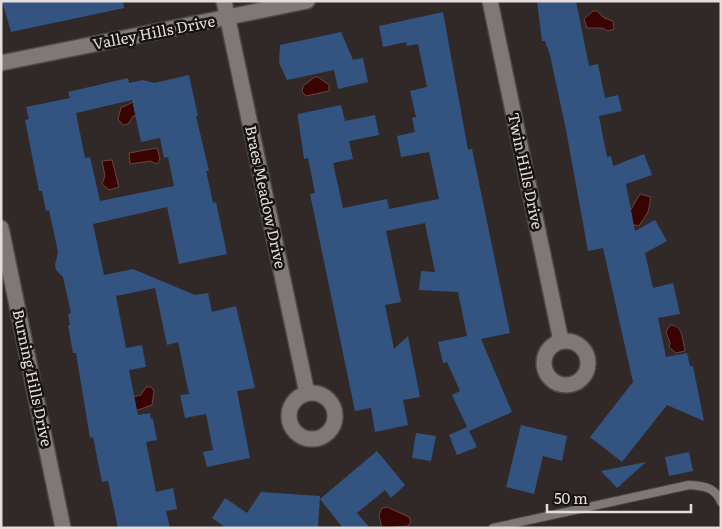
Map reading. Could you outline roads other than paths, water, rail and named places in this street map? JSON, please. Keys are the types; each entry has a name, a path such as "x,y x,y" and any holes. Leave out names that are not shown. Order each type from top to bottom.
{"street":[{"name":"Braes Meadow Drive","path":"224,1 307,393"},
{"name":"Valley Hills Drive","path":"1,63 228,19 307,1"},
{"name":"Twin Hills Drive","path":"490,1 561,342"},
{"name":"Burning Hills Drive","path":"1,228 63,528"}],"lane":[{"path":"493,528 689,485 707,486 718,495 721,502"}]}
